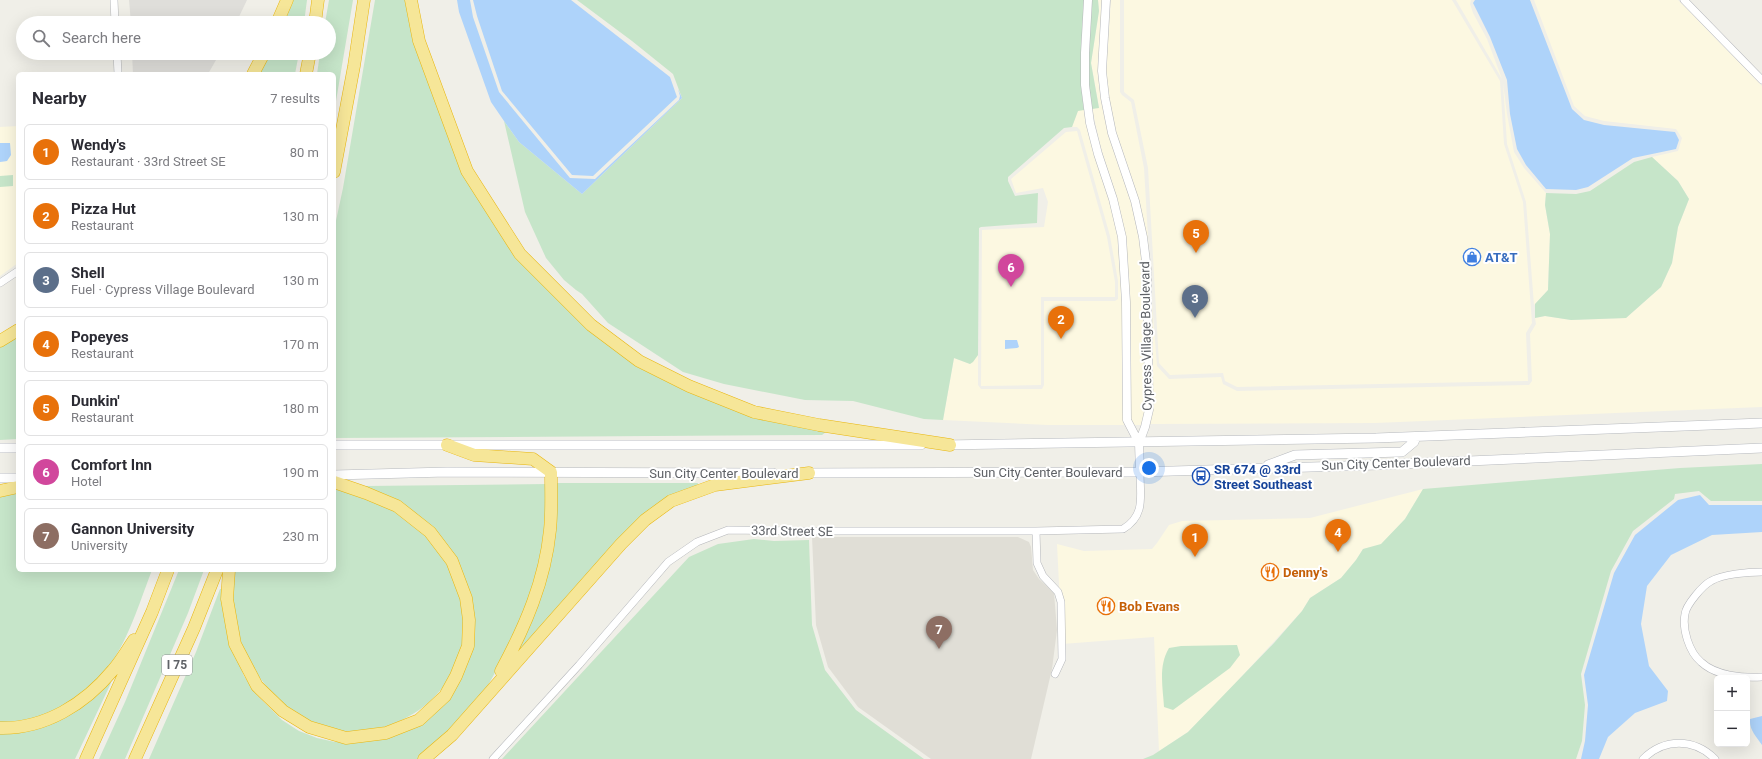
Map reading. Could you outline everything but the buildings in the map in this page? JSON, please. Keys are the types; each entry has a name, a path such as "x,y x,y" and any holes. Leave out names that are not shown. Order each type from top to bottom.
{"highway":[{"path":"280,16 287,0"},
{"path":"316,16 318,0"},
{"path":"336,161 354,66 364,0"},
{"path":"411,0 419,41 467,171 520,254 591,325 639,360 689,386 754,412 819,425 950,445"},
{"path":"254,72 260,60"},
{"path":"306,72 309,60"},
{"path":"0,341 16,331"},
{"path":"447,445 474,455 533,459 551,472 550,531 535,598 518,640 491,690"},
{"path":"424,759 452,734 621,544 645,520 671,501 715,485 809,473"},
{"path":"229,572 227,599 235,644 257,686 283,711 309,727 346,738 386,733 419,720 445,696 456,676 468,646 469,620 466,598 452,561 430,532 397,506 336,483"},
{"path":"0,490 16,487"},
{"path":"86,759 152,612 167,572"},
{"name":"I 75","path":"135,759 194,628 216,572"},
{"path":"0,728 20,728 42,722 76,705 113,670 152,612"}],"main road":[{"name":"Sun City Center Boulevard","path":"336,445 950,445 1416,436 1762,423"},
{"path":"1262,468 1295,455 1402,452 1414,442 1416,436"},
{"path":"0,448 16,448"},
{"name":"Sun City Center Boulevard","path":"336,476 447,472 1140,472 1377,465 1762,448"},
{"path":"0,478 16,478"}],"street":[{"path":"114,0 115,16"},
{"name":"Cypress Village Boulevard","path":"1088,0 1085,85 1090,123 1113,199 1122,237 1126,302 1127,420 1138,442"},
{"name":"Cypress Village Boulevard","path":"1106,0 1102,71 1105,98 1112,133 1135,201 1143,237 1147,270 1149,410 1145,427 1138,442"},
{"path":"1684,0 1762,80"},
{"path":"117,60 118,72"},
{"path":"0,283 16,272"},
{"path":"1138,442 1140,472"},
{"name":"33rd Street SE","path":"493,759 579,665 668,562 697,542 728,530 799,532 1123,529 1133,523 1140,513 1140,472"},
{"path":"1036,531 1037,563 1043,576 1058,592 1061,602 1062,660 1055,674"},
{"path":"1762,572 1734,574 1712,580 1700,589 1685,613 1686,639 1700,662 1721,673 1743,678 1762,677"},
{"path":"1643,759 1651,751 1670,743 1691,744 1708,752 1715,759"}],"shaded area":[{"path":"129,0 247,0 239,16 130,16"},
{"path":"1098,0 1102,0 1098,71 1101,99 1109,135 1131,202 1139,238 1143,270 1145,410 1142,425 1134,425 1131,419 1130,302 1126,237 1117,197 1102,152 1092,109 1099,107 1091,63 1099,11"},
{"path":"1111,0 1120,0 1120,92 1131,102 1144,168 1149,254 1147,236 1139,200 1116,132 1109,97 1106,71"},
{"path":"1124,0 1452,0 1500,81 1504,144 1523,202 1532,323 1526,333 1528,381 1237,387 1225,381 1223,373 1170,375 1159,363 1148,168 1134,100 1124,92"},
{"path":"1456,0 1471,0 1470,4 1473,13 1487,39 1502,79"},
{"path":"1534,0 1678,0 1762,86 1762,407 1375,423 1150,424 1153,410 1151,289 1157,366 1169,379 1221,377 1223,384 1237,391 1529,385 1532,381 1530,334 1536,324 1535,318 1545,316 1571,320 1626,318 1661,287 1672,263 1678,227 1689,199 1678,181 1652,157 1678,151 1682,138 1676,129 1604,121 1585,116 1574,106"},
{"path":"132,60 216,60 209,72 133,72"},
{"path":"1503,83 1514,152 1524,168 1546,193 1545,205 1550,234 1548,290 1534,305 1526,202 1507,144"},
{"path":"1078,110 1084,110 1086,124 1109,200 1118,238 1122,302 1124,425 1048,425 943,420 954,358 970,364 978,355 978,385 981,389 1042,389 1044,385 1044,301 1115,301 1118,299 1118,281 1110,236 1080,130 1077,127 1072,127"},
{"path":"16,126 16,264 0,276 0,162 7,161 10,143 0,143 0,127"},
{"path":"1077,131 1107,237 1115,282 1115,297 1041,297 1041,385 981,386 982,230 1044,227 1048,202 1043,188 1016,193 1011,179 1066,132"},
{"path":"1423,489 1405,519 1381,545 1363,549 1341,578 1310,598 1302,611 1219,701 1188,732 1159,751 1154,637 1062,644 1057,544 1084,551 1152,549 1169,525 1182,521 1310,518"},
{"path":"812,537 1018,537 1029,542 1031,547 1033,570 1039,579 1054,593 1057,630 1052,669 1031,759 931,759 858,707 828,667 816,625"}],"green space":[{"path":"290,0 307,0 305,16 284,16"},
{"path":"329,0 353,0 336,101 336,72 317,72 319,60 336,60 336,16 326,16"},
{"path":"375,0 407,0 433,96 514,250 656,374 826,432 822,435 336,438 336,221 343,188"},
{"path":"577,0 1084,0 1081,85 1084,110 1078,111 1072,127 1064,128 1008,177 1008,181 1015,196 1038,193 1037,223 979,228 978,355 970,364 954,358 943,420 924,419 853,401 805,400 724,384 683,372 608,323 582,294 564,280 546,258 525,212 504,121 519,142 582,194 682,98 673,74"},
{"path":"1092,0 1098,0 1099,11 1091,63 1099,108 1092,109 1089,85 1089,53"},
{"path":"264,60 298,60 295,72 258,72"},
{"path":"1652,157 1678,181 1689,199 1678,227 1672,263 1661,287 1626,318 1571,320 1545,316 1535,318 1535,304 1548,290 1550,234 1545,205 1546,193 1576,194 1590,191 1634,162"},
{"path":"13,175 13,186 0,187 0,176"},
{"path":"16,335 16,439 0,440 0,345"},
{"path":"1762,464 1762,501 1711,501 1699,491 1675,494 1674,499 1633,531 1611,571 1581,674 1585,705 1582,741 1576,759 1143,759 1153,755 1188,732 1274,643 1302,611 1310,598 1341,578 1363,549 1381,544 1405,519 1423,489 1680,468"},
{"path":"556,483 698,483 697,486 670,497 518,655 516,653 527,628"},
{"path":"548,484 545,537 530,600 486,689 432,748 418,759 149,759 196,652 220,589 223,589 231,643 244,676 257,695 282,720 299,731 317,738 335,742 356,742 385,739 434,711 472,632 446,549 365,486"},
{"path":"336,489 352,491 371,498 411,522 423,533 442,556 457,583 462,602 465,635 460,657 451,676 438,694 422,708 403,720 383,727 361,731 334,730 303,720 297,716 269,689 258,675 248,659 236,626 233,589 234,572 336,572"},
{"path":"16,490 16,572 151,572 126,637 106,670 94,683 65,704 33,718 16,722 0,722 0,494"},
{"path":"754,539 774,541 809,540 812,625 825,670 856,710 924,759 502,759 689,557 718,544"},
{"path":"178,572 203,572 188,613 125,759 99,759 125,702"},
{"path":"1237,645 1240,655 1230,668 1173,710 1164,707 1162,670 1163,662 1169,648 1181,646"},
{"path":"109,681 111,683 75,759 0,759 0,731 25,730"}],"water":[{"path":"457,0 470,0 473,17 499,92 570,178 595,179 679,100 680,96 678,89 682,98 582,194 519,142 491,102 459,12"},
{"path":"473,0 571,0 670,77 677,97 593,176 572,175 502,91"},
{"path":"1475,0 1530,0 1572,109 1584,120 1604,125 1675,132 1679,140 1676,149 1633,158 1588,187 1576,190 1546,189 1526,165 1517,149 1510,114 1507,80 1490,37 1473,3"},
{"path":"0,143 10,143 11,155 7,161 0,162"},
{"path":"1005,340 1017,340 1019,347 1005,349"},
{"path":"1700,495 1709,505 1762,505 1762,532 1712,535 1671,555 1647,586 1641,624 1649,666 1668,691 1667,701 1635,713 1608,737 1599,759 1581,759 1585,741 1588,705 1584,675 1614,573 1635,535 1678,500"},
{"path":"1762,716 1762,745 1753,733 1750,719"}],"place":[{"name":"Dunkin'","path":"1196,253"},
{"name":"AT&T","path":"1472,257"},
{"name":"Comfort Inn","path":"1011,287"},
{"name":"Shell","path":"1195,318"},
{"name":"Pizza Hut","path":"1061,339"},
{"name":"SR 674 @ 33rd Street Southeast","path":"1201,476"},
{"name":"Popeyes","path":"1338,552"},
{"name":"Wendy's","path":"1195,557"},
{"name":"Denny's","path":"1270,572"},
{"name":"Bob Evans","path":"1106,606"},
{"name":"Gannon University","path":"939,649"}]}
